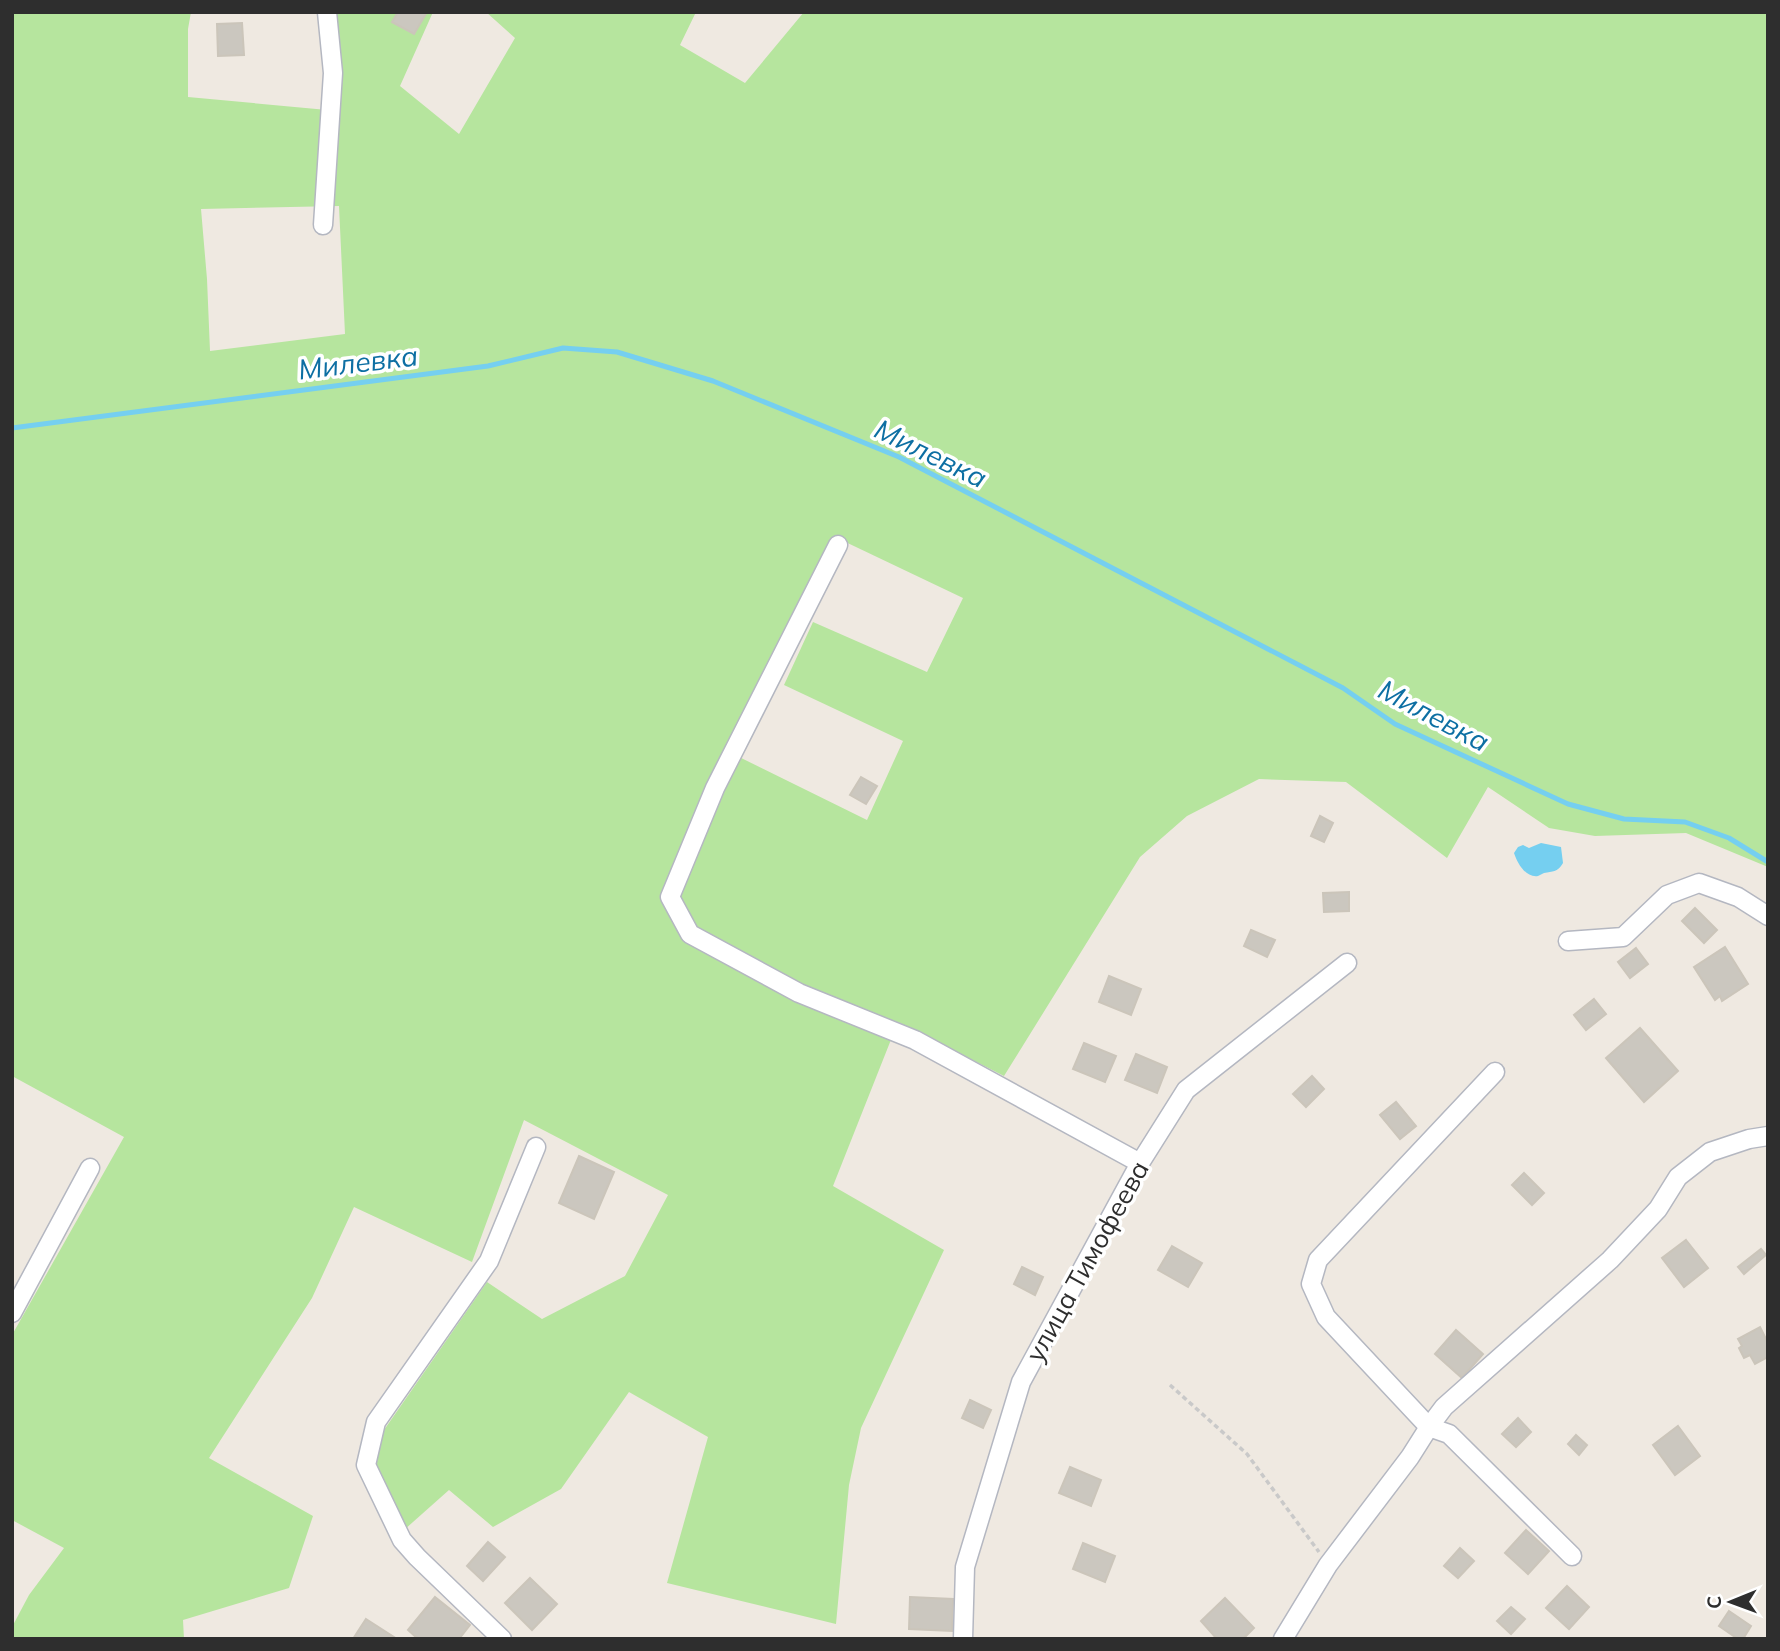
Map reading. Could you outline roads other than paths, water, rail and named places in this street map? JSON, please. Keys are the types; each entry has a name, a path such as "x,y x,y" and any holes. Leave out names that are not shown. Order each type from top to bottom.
{"street":[{"path":"323,225 333,73 327,12"},
{"path":"838,545 715,788 670,897 690,934 799,993 915,1040 1140,1163"},
{"path":"1568,941 1623,937 1667,895 1699,883 1738,897 1768,916"},
{"name":"улица Тимофеева","path":"963,1639 965,1566 1021,1381 1140,1163 1186,1090 1348,963"},
{"path":"1495,1072 1318,1260 1311,1284 1326,1317 1429,1427 1449,1434 1572,1556"},
{"path":"1283,1639 1328,1565 1410,1457 1444,1407 1610,1260 1657,1209 1678,1177 1710,1152 1749,1139 1768,1136"},
{"path":"502,1639 401,1540 366,1465 376,1422 489,1261 536,1147"},
{"path":"12,1313 90,1168"}],"water":[{"path":"1541,843 1561,847 1563,863 1555,871 1538,876 1529,875 1522,869 1514,853 1523,845 1529,848"}],"waterway":[{"name":"Милевка","path":"12,428 488,366 563,348 617,352 713,381 899,457 1343,688 1395,724 1568,804 1624,819 1685,822 1729,838 1768,862"}]}
